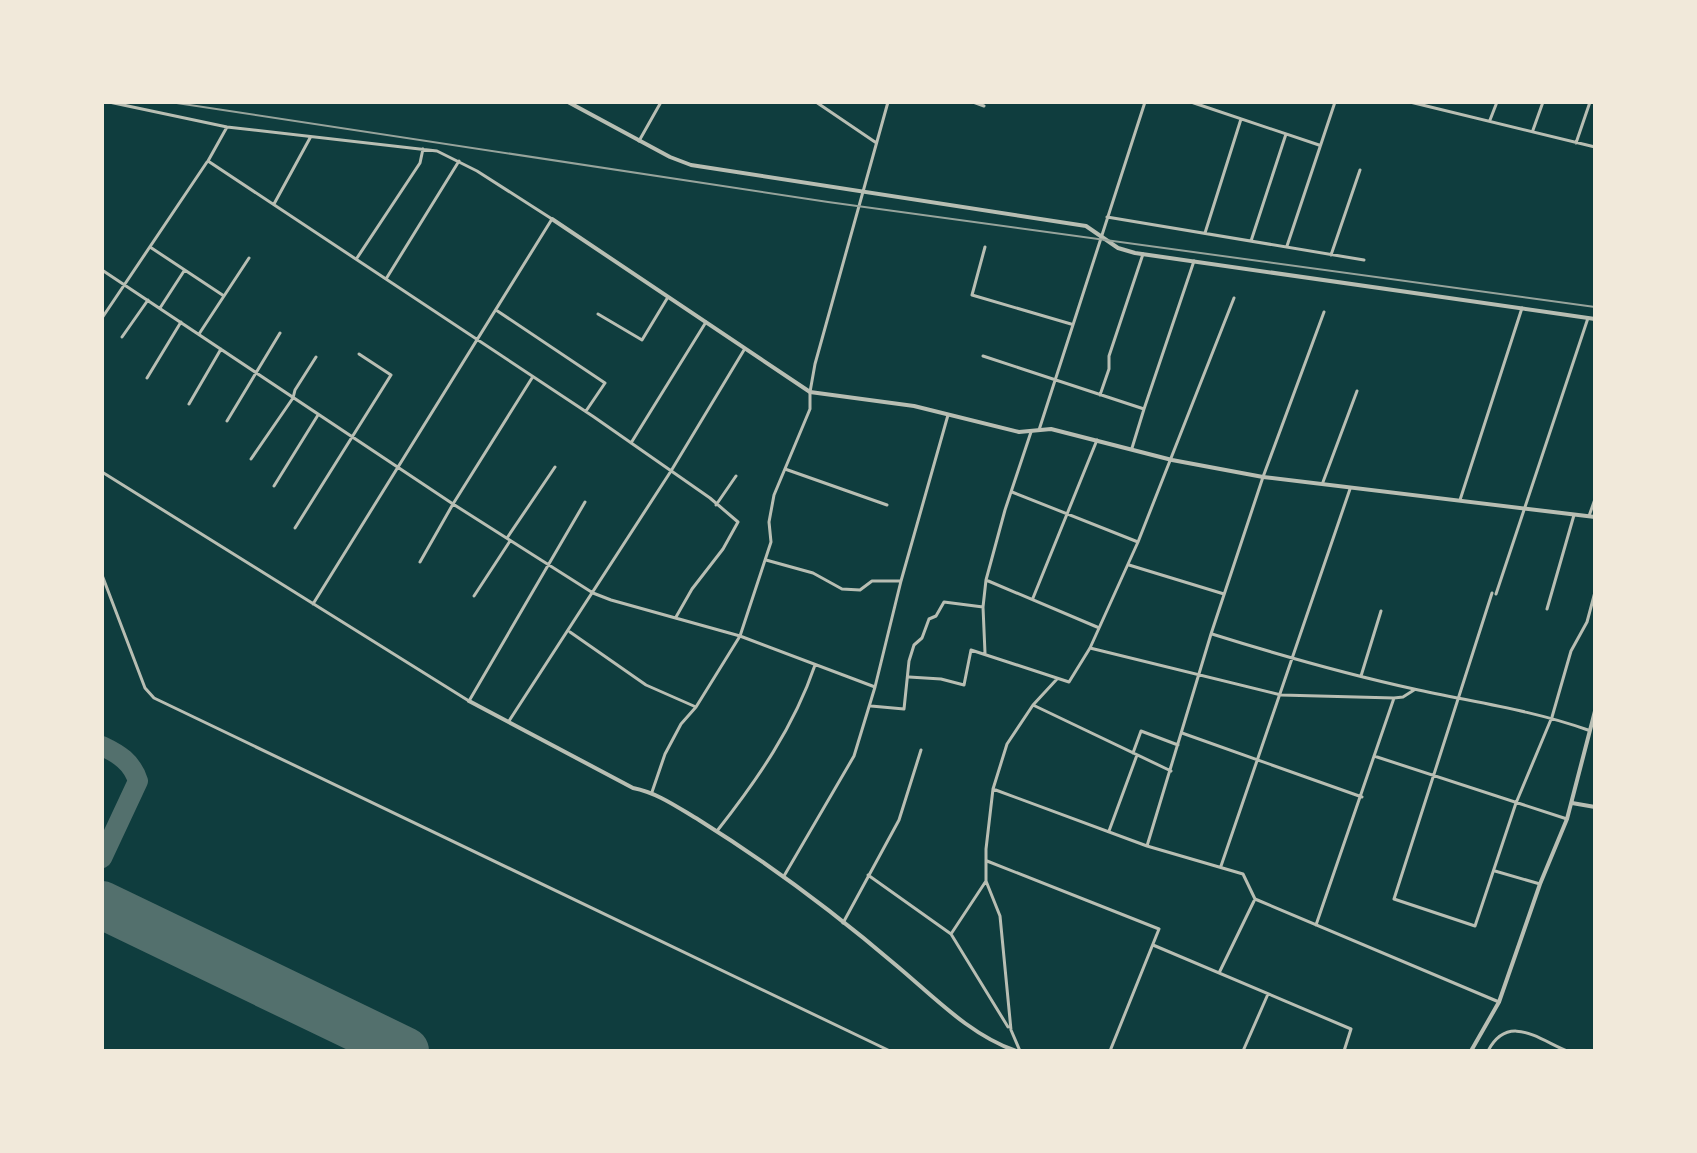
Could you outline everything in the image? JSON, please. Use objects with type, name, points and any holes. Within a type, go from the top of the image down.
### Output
[{"type":"street","points":[[109,102],[227,127],[437,151],[459,161],[552,219],[810,392],[885,401],[1019,432],[1051,429],[1172,460],[1263,477],[1592,517],[1595,499]]},
{"type":"street","points":[[568,102],[670,157],[691,165],[1086,226],[1118,248],[1143,254],[1595,319]]},
{"type":"street","points":[[639,141],[661,102]]},
{"type":"street","points":[[816,102],[875,142]]},
{"type":"street","points":[[652,792],[675,734],[696,707],[740,636],[766,560],[771,542],[771,511],[810,409],[815,364],[888,102]]},
{"type":"street","points":[[973,102],[984,106]]},
{"type":"street","points":[[1039,430],[1145,102]]},
{"type":"street","points":[[1191,102],[1319,145]]},
{"type":"street","points":[[1286,248],[1335,102]]},
{"type":"street","points":[[1410,102],[1595,147]]},
{"type":"street","points":[[1441,109],[1444,102]]},
{"type":"street","points":[[1490,120],[1497,102]]},
{"type":"street","points":[[1533,130],[1543,102]]},
{"type":"street","points":[[1576,143],[1590,102]]},
{"type":"street","points":[[1205,233],[1241,119]]},
{"type":"street","points":[[102,318],[208,161],[227,127]]},
{"type":"street","points":[[1251,242],[1286,134]]},
{"type":"street","points":[[274,204],[310,138]]},
{"type":"street","points":[[357,259],[420,163],[423,149]]},
{"type":"street","points":[[208,161],[586,412],[738,522],[676,617]]},
{"type":"street","points":[[386,279],[459,161]]},
{"type":"street","points":[[1331,255],[1360,170]]},
{"type":"street","points":[[1107,217],[1364,260]]},
{"type":"street","points":[[313,604],[552,219]]},
{"type":"street","points":[[150,247],[225,297]]},
{"type":"street","points":[[985,247],[972,295],[1072,325]]},
{"type":"street","points":[[1100,395],[1109,369],[1109,356],[1143,254]]},
{"type":"street","points":[[199,334],[249,258]]},
{"type":"street","points":[[1132,448],[1194,261]]},
{"type":"street","points":[[102,270],[453,504],[593,593],[740,636],[875,687]]},
{"type":"street","points":[[160,308],[185,270]]},
{"type":"street","points":[[598,314],[642,340],[668,297]]},
{"type":"street","points":[[909,677],[941,679],[964,685],[971,650],[1069,682],[1090,648],[1138,542],[1234,298]]},
{"type":"street","points":[[122,337],[148,300]]},
{"type":"street","points":[[1460,500],[1522,308]]},
{"type":"street","points":[[496,310],[605,383],[586,412]]},
{"type":"street","points":[[1147,846],[1224,594],[1324,312]]},
{"type":"street","points":[[1588,318],[1458,698],[1394,899],[1475,926],[1516,803],[1552,717],[1571,651],[1587,622],[1595,592]]},
{"type":"street","points":[[147,378],[181,322]]},
{"type":"street","points":[[631,443],[706,322]]},
{"type":"street","points":[[227,421],[280,333]]},
{"type":"street","points":[[509,721],[671,471],[745,348]]},
{"type":"street","points":[[189,404],[221,349]]},
{"type":"street","points":[[295,528],[391,375],[359,354]]},
{"type":"street","points":[[983,356],[1144,409]]},
{"type":"street","points":[[251,459],[293,398],[316,357]]},
{"type":"street","points":[[420,562],[532,378]]},
{"type":"street","points":[[1323,482],[1357,391]]},
{"type":"street","points":[[274,486],[318,415]]},
{"type":"street","points":[[783,877],[854,756],[948,415]]},
{"type":"street","points":[[985,653],[983,607],[986,580],[1010,492],[1031,432]]},
{"type":"street","points":[[1033,598],[1097,440]]},
{"type":"street","points":[[474,596],[555,467]]},
{"type":"street","points":[[785,469],[887,505]]},
{"type":"street","points":[[102,472],[469,701],[633,788],[652,792],[717,831],[843,923],[951,1012],[987,1038],[1018,1051]]},
{"type":"street","points":[[716,505],[736,476]]},
{"type":"street","points":[[1221,866],[1351,486]]},
{"type":"street","points":[[1010,492],[1138,542]]},
{"type":"street","points":[[469,701],[585,502]]},
{"type":"street","points":[[1547,609],[1574,515]]},
{"type":"street","points":[[766,560],[813,573],[842,589],[860,590],[872,581],[901,581]]},
{"type":"street","points":[[1128,564],[1224,594]]},
{"type":"street","points":[[102,575],[145,688],[154,698],[890,1051]]},
{"type":"street","points":[[986,580],[1098,627]]},
{"type":"street","points":[[869,706],[904,709],[908,666],[914,645],[922,638],[929,619],[936,616],[944,602],[983,607]]},
{"type":"street","points":[[1361,676],[1381,611]]},
{"type":"street","points":[[568,631],[646,685],[696,707]]},
{"type":"street","points":[[1211,634],[1293,659],[1415,689],[1552,717],[1588,730]]},
{"type":"street","points":[[1090,648],[1281,695],[1394,698],[1403,697],[1415,689]]},
{"type":"street","points":[[717,831],[756,782],[803,701],[815,665]]},
{"type":"street","points":[[1018,1051],[1011,1030],[1000,916],[986,881],[993,789],[1007,744],[1033,705],[1057,679]]},
{"type":"street","points":[[1316,925],[1394,698]]},
{"type":"street","points":[[1033,705],[1171,771]]},
{"type":"street","points":[[1471,1051],[1499,1002],[1540,884],[1567,819],[1595,711]]},
{"type":"street","points":[[1109,831],[1141,731],[1178,745]]},
{"type":"street","points":[[1182,733],[1362,797]]},
{"type":"street","points":[[843,923],[899,820],[921,750]]},
{"type":"street","points":[[1374,756],[1567,819]]},
{"type":"street","points":[[993,789],[1147,846],[1243,874],[1255,899],[1499,1002]]},
{"type":"street","points":[[1572,803],[1595,807]]},
{"type":"street","points":[[986,861],[1159,929],[1110,1051]]},
{"type":"street","points":[[1495,871],[1540,884]]},
{"type":"street","points":[[868,875],[951,934],[1011,1030]]},
{"type":"street","points":[[951,934],[986,881]]},
{"type":"street","points":[[1219,973],[1255,899]]},
{"type":"street","points":[[1153,945],[1351,1029],[1344,1051]]},
{"type":"street","points":[[1243,1051],[1268,994]]},
{"type":"street","points":[[1488,1051],[1501,1034],[1514,1030],[1567,1051]]},
{"type":"taxiway","points":[[102,746],[124,759],[138,781],[102,858]]},
{"type":"runway","points":[[102,905],[405,1051]]},
{"type":"railway","points":[[170,102],[828,202],[1595,307]]}]
